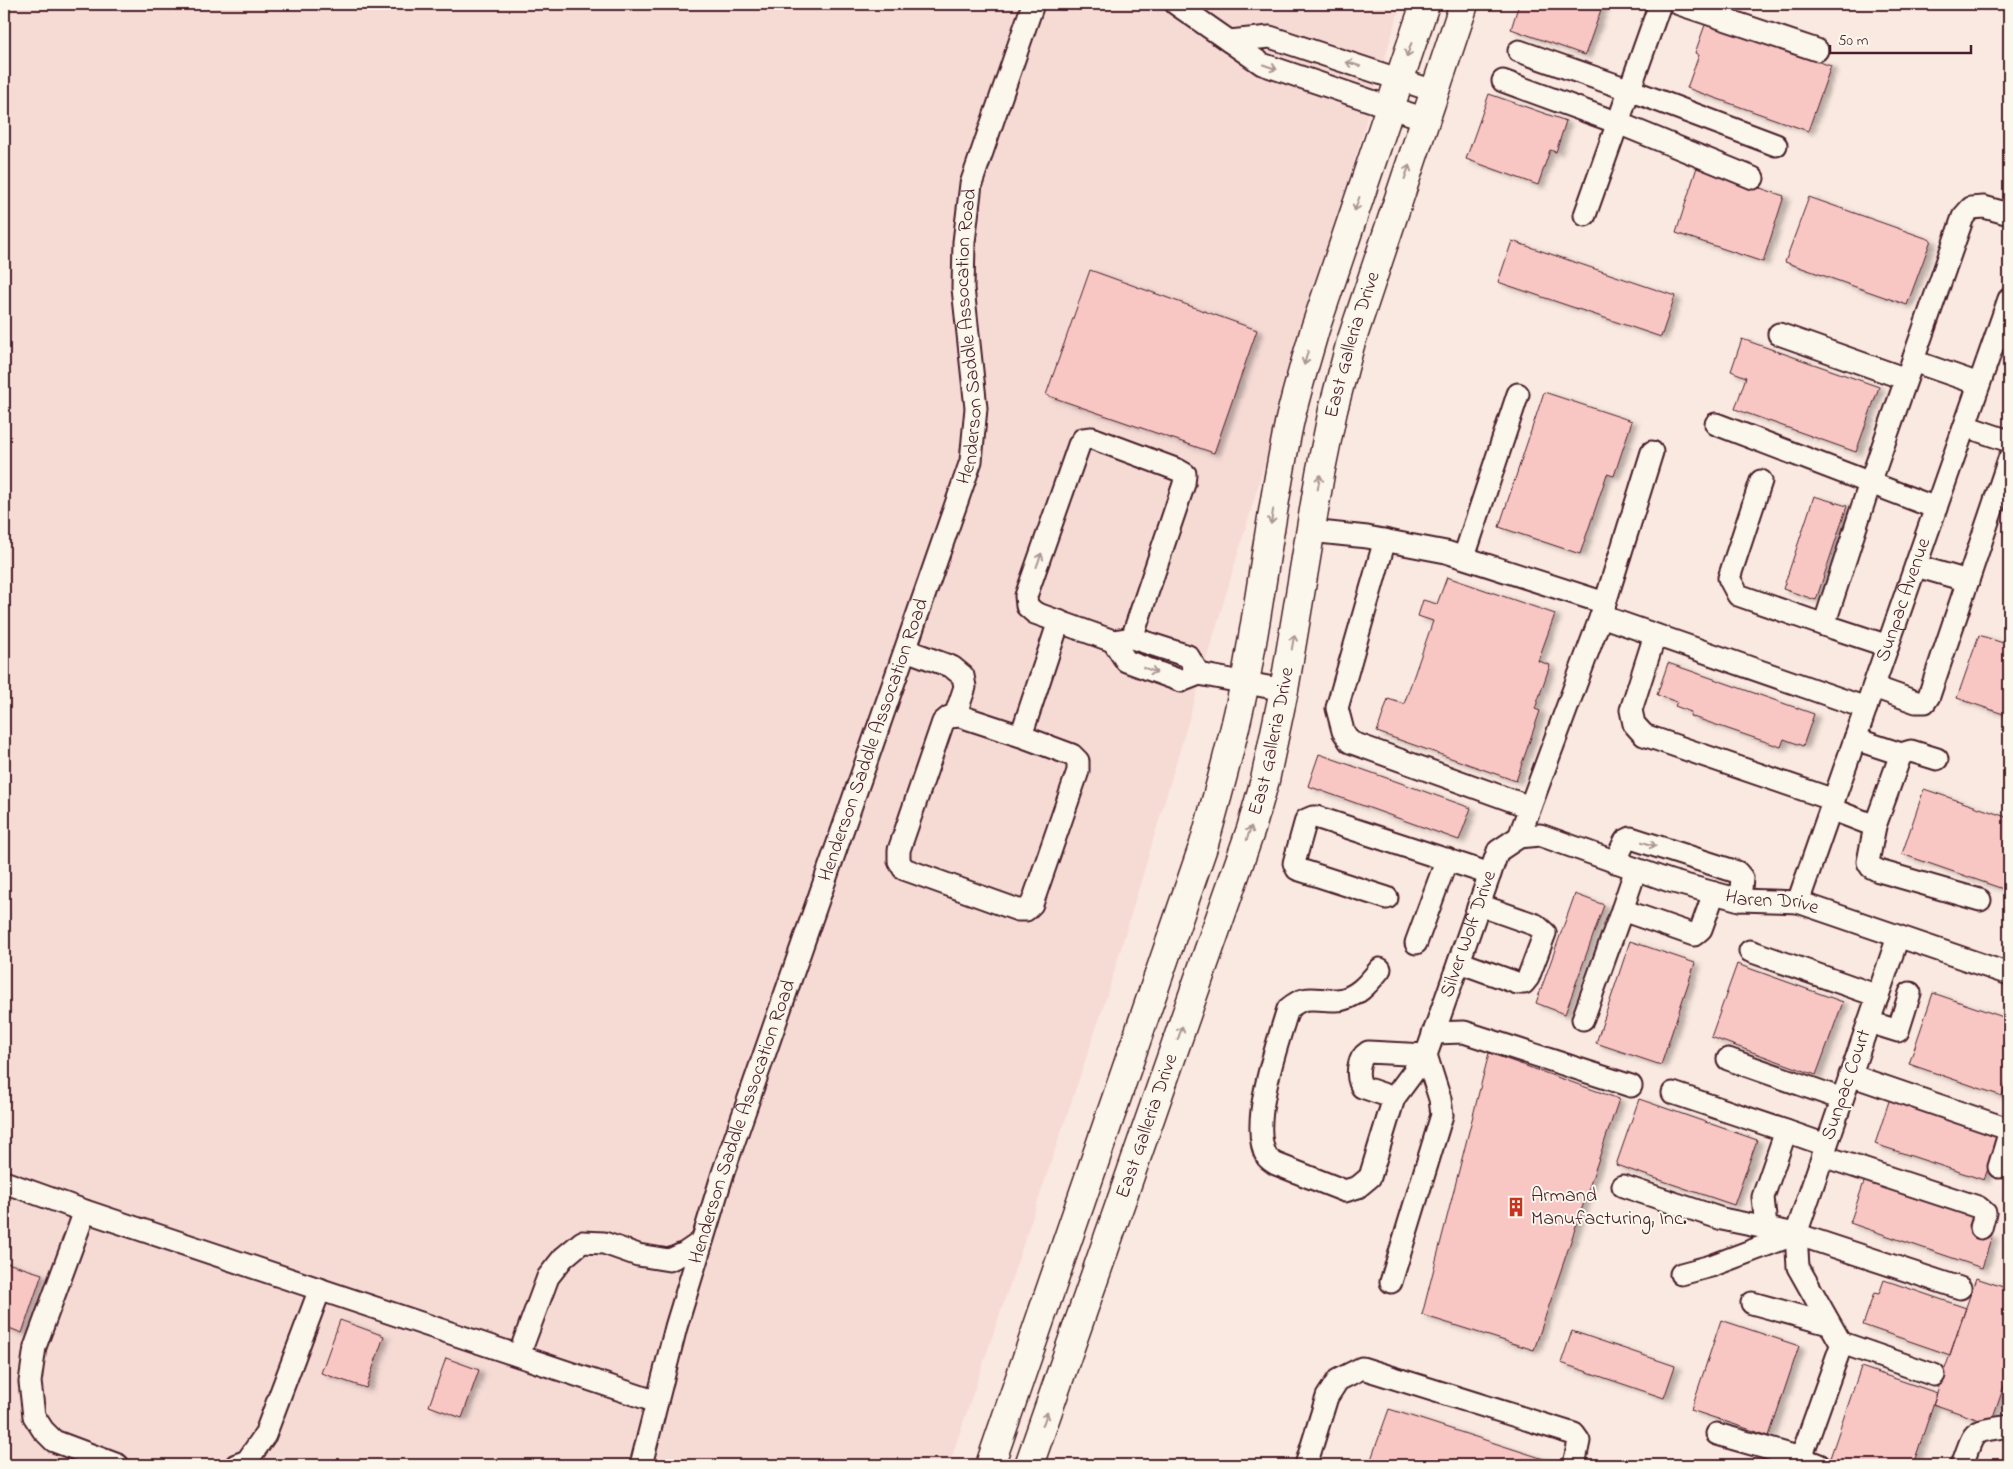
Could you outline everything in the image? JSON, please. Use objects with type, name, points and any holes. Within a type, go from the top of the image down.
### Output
[{"type":"main road","name":"East Galleria Drive","points":[[990,1465],[1204,844],[1226,768],[1244,683],[1278,480],[1314,329],[1425,4]]},
{"type":"main road","name":"East Galleria Drive","points":[[1029,1465],[1248,837],[1265,780],[1284,690],[1310,531],[1333,410],[1350,346],[1464,4]]},
{"type":"street","name":"Henderson Saddle Assocation Road","points":[[640,1465],[701,1242],[787,988],[971,461],[976,408],[963,288],[964,242],[971,184],[1033,4]]},
{"type":"street","points":[[1176,4],[1262,64],[1425,119]]},
{"type":"street","points":[[1585,215],[1660,4]]},
{"type":"street","points":[[1679,4],[1817,50]]},
{"type":"street","points":[[1229,41],[1270,38],[1434,91]]},
{"type":"street","points":[[1519,51],[1630,90],[1776,145]]},
{"type":"street","points":[[1503,81],[1618,123],[1753,178]]},
{"type":"street","points":[[1824,625],[1870,483],[1964,217],[1972,208],[1984,207],[2009,214]]},
{"type":"street","name":"Sunpac Avenue","points":[[1798,902],[2009,299]]},
{"type":"street","points":[[1779,334],[1910,370],[1979,384]]},
{"type":"street","points":[[1464,557],[1518,394]]},
{"type":"street","points":[[1716,424],[1936,508]]},
{"type":"street","points":[[1965,426],[2009,441]]},
{"type":"street","points":[[1123,639],[1184,484],[1185,474],[1092,438],[1083,439],[1026,596],[1027,606],[1035,613],[1059,621],[1123,639],[1188,656],[1199,674],[1284,690]]},
{"type":"street","points":[[1526,836],[1530,807],[1603,609],[1652,452]]},
{"type":"street","points":[[1874,687],[1916,702],[1925,702],[1929,696],[2009,460]]},
{"type":"street","points":[[1761,481],[1729,578],[1732,587],[1738,595],[1888,646]]},
{"type":"street","points":[[1310,531],[1384,540],[1464,557],[1603,609],[1655,635],[1866,708]]},
{"type":"street","points":[[1384,540],[1337,708],[1343,731],[1350,742],[1530,807]]},
{"type":"street","points":[[1916,566],[1968,581]]},
{"type":"street","points":[[1020,736],[1059,621]]},
{"type":"street","points":[[1655,635],[1631,710],[1634,724],[1644,735],[1833,804],[1875,826]]},
{"type":"street","points":[[906,650],[952,667],[963,676],[965,687],[955,716]]},
{"type":"street","points":[[960,716],[1020,736],[1072,755],[1078,761],[1078,771],[1032,904],[1026,910],[1018,910],[904,869],[899,861],[899,850],[943,722],[949,717],[960,716]]},
{"type":"street","points":[[1856,739],[1901,754],[1911,751],[1937,759]]},
{"type":"street","points":[[1901,754],[1875,826],[1868,862],[1871,867],[1922,885],[1948,890],[1980,900]]},
{"type":"street","points":[[1388,898],[1297,869],[1294,863],[1306,820],[1316,817],[1490,874]]},
{"type":"street","name":"Haren Drive","points":[[1526,836],[1540,835],[1670,881],[1740,900],[1798,902],[2009,974]]},
{"type":"street","name":"Silver Wolf Drive","points":[[1380,969],[1368,984],[1352,996],[1337,1000],[1312,998],[1298,1001],[1288,1009],[1265,1087],[1260,1132],[1267,1157],[1276,1164],[1346,1191],[1358,1187],[1370,1176],[1394,1098],[1426,1055],[1498,851],[1526,836]]},
{"type":"street","points":[[1616,862],[1625,841],[1631,838],[1737,872],[1742,878],[1740,900]]},
{"type":"street","points":[[1416,943],[1447,859]]},
{"type":"street","points":[[1583,1019],[1636,869]]},
{"type":"street","points":[[1622,910],[1694,935],[1701,929],[1714,893]]},
{"type":"street","points":[[1459,962],[1517,983],[1524,983],[1528,978],[1545,933],[1536,925],[1479,905]]},
{"type":"street","name":"Sunpac Court","points":[[1796,1234],[1898,937]]},
{"type":"street","points":[[1750,951],[1878,996]]},
{"type":"street","points":[[1869,1022],[1898,1031],[1910,993]]},
{"type":"street","points":[[1433,1033],[1464,1032],[1631,1086]]},
{"type":"street","points":[[1390,1282],[1442,1115],[1440,1099],[1426,1055],[1368,1052],[1363,1055],[1358,1069],[1358,1080],[1362,1086],[1394,1098]]},
{"type":"street","points":[[1728,1059],[1842,1099]]},
{"type":"street","points":[[1850,1075],[2008,1129],[2009,1133],[1999,1167]]},
{"type":"street","points":[[1673,1093],[1786,1131],[1825,1150],[1978,1207],[1985,1213],[1981,1228]]},
{"type":"street","points":[[1766,1228],[1763,1197],[1786,1131]]},
{"type":"street","points":[[4,1182],[85,1211],[657,1402]]},
{"type":"street","points":[[1623,1186],[1722,1219],[1796,1234],[1960,1288]]},
{"type":"street","points":[[85,1211],[35,1347],[30,1382],[34,1416],[43,1430],[54,1441],[118,1465]]},
{"type":"street","points":[[1680,1274],[1711,1266],[1796,1234]]},
{"type":"street","points":[[1796,1234],[1798,1268],[1842,1342],[1934,1374]]},
{"type":"street","points":[[519,1355],[548,1277],[563,1258],[582,1242],[604,1244],[638,1255],[669,1260],[686,1253],[701,1242]]},
{"type":"street","points":[[236,1465],[247,1461],[265,1436],[320,1290]]},
{"type":"street","points":[[1752,1303],[1830,1324]]},
{"type":"street","points":[[1717,1434],[1810,1462],[1842,1342]]},
{"type":"street","points":[[1306,1465],[1327,1397],[1338,1380],[1362,1368],[1574,1434],[1579,1441],[1574,1465]]},
{"type":"street","points":[[1962,1465],[1973,1435],[1978,1431],[2009,1426]]},
{"type":"shaded area","points":[[4,4],[1401,4],[1106,999],[949,1465],[4,1465]]},
{"type":"building","points":[[1519,4],[1603,4],[1585,55],[1511,29]]},
{"type":"building","points":[[1706,22],[1831,66],[1808,131],[1687,88],[1699,55],[1695,53]]},
{"type":"building","points":[[1489,94],[1566,121],[1556,152],[1550,150],[1538,185],[1466,159]]},
{"type":"building","points":[[1697,167],[1784,196],[1763,262],[1676,233]]},
{"type":"building","points":[[1809,197],[1931,240],[1907,305],[1785,262]]},
{"type":"building","points":[[1512,241],[1675,296],[1661,337],[1498,282]]},
{"type":"building","points":[[1090,270],[1257,330],[1214,453],[1046,395]]},
{"type":"building","points":[[1742,339],[1879,387],[1856,452],[1735,409],[1746,377],[1731,371]]},
{"type":"building","points":[[1544,392],[1632,421],[1614,476],[1607,474],[1580,554],[1499,527]]},
{"type":"building","points":[[1814,496],[1847,506],[1816,600],[1783,589]]},
{"type":"building","points":[[1447,577],[1555,614],[1538,661],[1550,665],[1535,709],[1540,711],[1516,781],[1377,732],[1388,699],[1404,704],[1433,621],[1418,616],[1423,600],[1437,604]]},
{"type":"building","points":[[1979,635],[2009,645],[2009,716],[1957,698]]},
{"type":"building","points":[[1668,663],[1814,714],[1803,746],[1784,739],[1781,747],[1690,716],[1691,712],[1675,706],[1677,702],[1657,695]]},
{"type":"building","points":[[1319,754],[1471,808],[1459,840],[1308,786]]},
{"type":"building","points":[[1924,789],[2009,818],[2009,891],[1902,854]]},
{"type":"building","points":[[1575,894],[1604,905],[1565,1014],[1536,1003]]},
{"type":"building","points":[[1630,941],[1695,963],[1661,1065],[1596,1043]]},
{"type":"building","points":[[1737,964],[1843,1002],[1816,1075],[1711,1037]]},
{"type":"building","points":[[1933,993],[2009,1019],[2009,1076],[2002,1096],[1909,1064]]},
{"type":"building","name":"Armand Manufacturing, Inc.","points":[[1489,1053],[1619,1099],[1534,1350],[1422,1315]]},
{"type":"building","points":[[1890,1098],[2000,1134],[1984,1180],[1875,1144]]},
{"type":"building","points":[[1639,1099],[1757,1140],[1734,1205],[1616,1165]]},
{"type":"building","points":[[1865,1179],[1973,1215],[1968,1228],[1992,1236],[1982,1268],[1850,1223]]},
{"type":"building","points":[[4,1262],[42,1274],[22,1333],[4,1326]]},
{"type":"building","points":[[1976,1278],[2009,1289],[2009,1371],[1991,1424],[1933,1404]]},
{"type":"building","points":[[1884,1280],[1966,1308],[1950,1355],[1863,1325],[1874,1293],[1879,1294]]},
{"type":"building","points":[[340,1320],[384,1336],[366,1388],[321,1373]]},
{"type":"building","points":[[1721,1320],[1799,1346],[1769,1436],[1691,1410]]},
{"type":"building","points":[[1572,1331],[1675,1366],[1664,1398],[1561,1363]]},
{"type":"building","points":[[446,1358],[479,1370],[462,1418],[429,1406]]},
{"type":"building","points":[[1861,1367],[1937,1393],[1913,1465],[1853,1465],[1830,1458]]},
{"type":"building","points":[[1389,1409],[1553,1462],[1552,1465],[1369,1465]]},
{"type":"place","name":"Armand Manufacturing, Inc.","points":[[1516,1207]]}]
